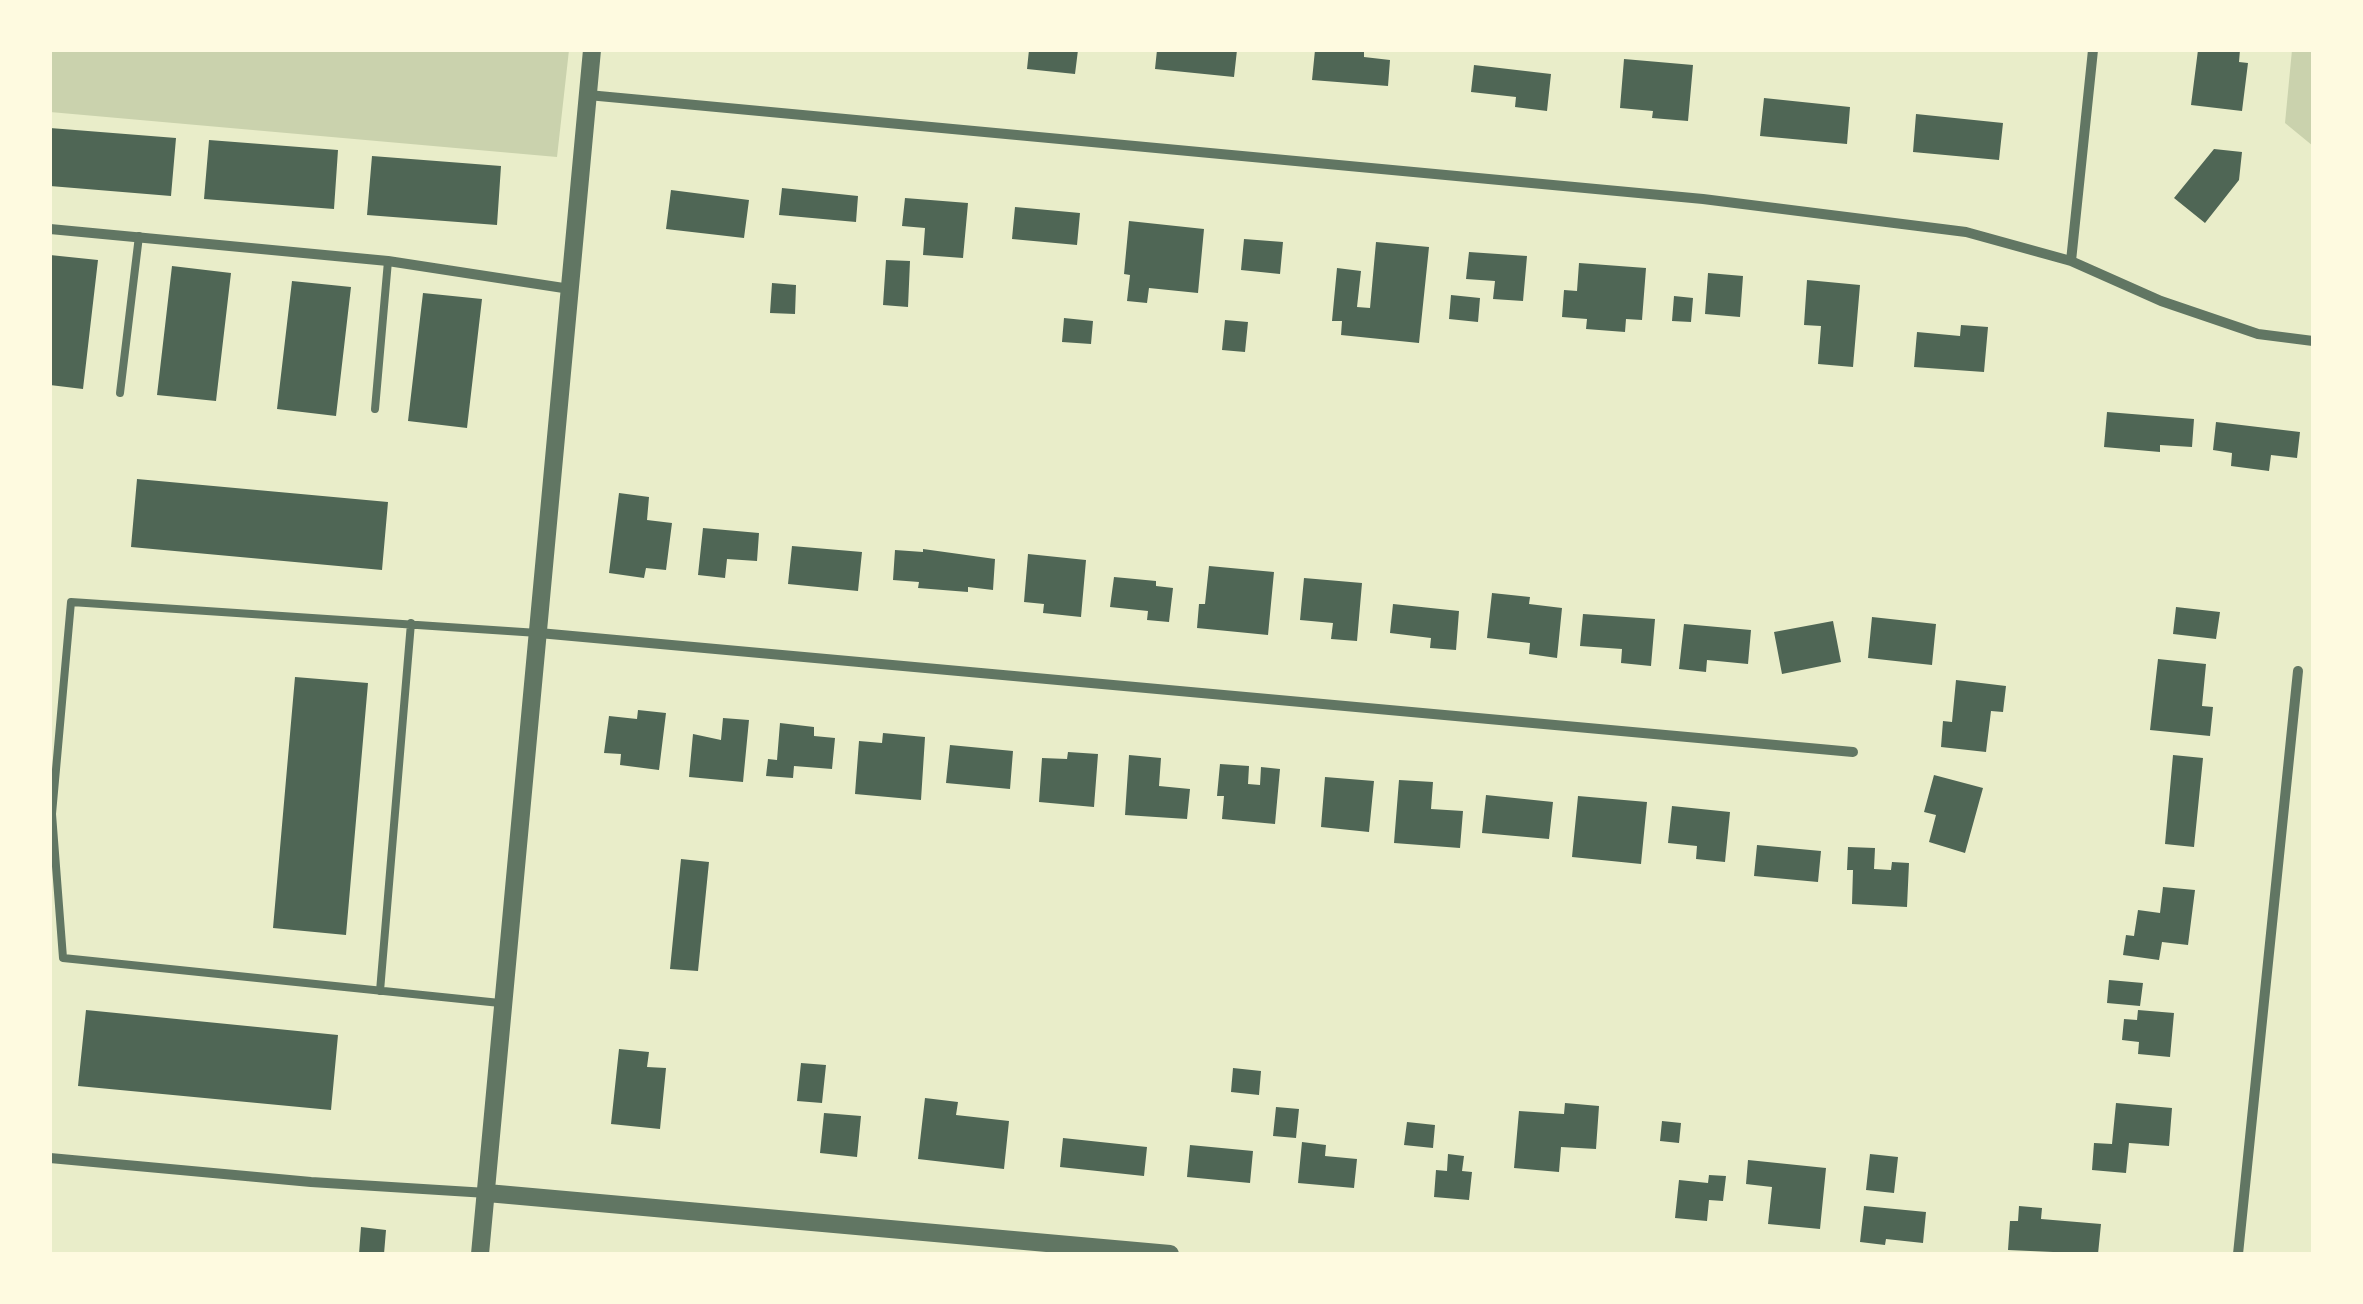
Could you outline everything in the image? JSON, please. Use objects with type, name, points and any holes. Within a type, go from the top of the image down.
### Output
[{"type":"street","points":[[480,1254],[592,50]]},
{"type":"street","points":[[2070,261],[2093,50]]},
{"type":"street","points":[[588,96],[1703,199],[1966,232],[2070,261],[2160,301],[2258,334],[2313,341]]},
{"type":"street","points":[[50,229],[388,260],[570,289]]},
{"type":"street","points":[[539,633],[1854,752]]},
{"type":"street","points":[[2238,1254],[2298,671]]},
{"type":"street","points":[[50,1158],[1170,1254]]},
{"type":"lane","points":[[120,393],[139,236]]},
{"type":"lane","points":[[374,409],[388,260]]},
{"type":"lane","points":[[505,1004],[63,958],[52,814],[70,602],[539,633]]},
{"type":"lane","points":[[380,991],[411,623]]},
{"type":"green space","points":[[50,50],[569,50],[557,157],[50,112]]},
{"type":"green space","points":[[2292,50],[2313,50],[2313,146],[2285,123]]},
{"type":"building","points":[[1029,50],[1078,50],[1075,74],[1027,69]]},
{"type":"building","points":[[1157,50],[1237,50],[1234,77],[1155,69]]},
{"type":"building","points":[[1315,50],[1364,50],[1364,57],[1390,60],[1388,86],[1312,80]]},
{"type":"building","points":[[2198,50],[2240,50],[2239,62],[2248,63],[2242,111],[2191,105]]},
{"type":"building","points":[[1624,59],[1693,65],[1688,121],[1652,118],[1653,111],[1620,108]]},
{"type":"building","points":[[1474,65],[1551,74],[1547,111],[1515,107],[1516,97],[1471,92]]},
{"type":"building","points":[[1764,98],[1850,107],[1847,144],[1760,136]]},
{"type":"building","points":[[1916,114],[2003,123],[1999,160],[1913,152]]},
{"type":"building","points":[[50,128],[176,138],[171,196],[50,186]]},
{"type":"building","points":[[209,140],[338,150],[334,209],[204,199]]},
{"type":"building","points":[[2214,149],[2242,152],[2239,180],[2205,223],[2174,198]]},
{"type":"building","points":[[372,156],[501,166],[497,225],[367,215]]},
{"type":"building","points":[[782,188],[858,196],[856,222],[779,215]]},
{"type":"building","points":[[671,190],[749,200],[744,238],[666,229]]},
{"type":"building","points":[[905,198],[968,203],[963,258],[923,255],[925,228],[902,226]]},
{"type":"building","points":[[1015,207],[1080,213],[1077,245],[1012,239]]},
{"type":"building","points":[[1129,221],[1204,229],[1198,293],[1149,288],[1147,303],[1127,301],[1130,275],[1124,274]]},
{"type":"building","points":[[1244,239],[1283,242],[1280,274],[1241,270]]},
{"type":"building","points":[[1376,242],[1429,247],[1419,343],[1341,335],[1342,321],[1332,321],[1337,268],[1361,271],[1357,307],[1370,308]]},
{"type":"building","points":[[1469,252],[1527,256],[1523,301],[1493,299],[1495,281],[1466,279]]},
{"type":"building","points":[[50,255],[98,260],[83,389],[50,385]]},
{"type":"building","points":[[886,260],[910,261],[908,307],[883,305]]},
{"type":"building","points":[[1579,263],[1646,268],[1642,320],[1626,319],[1625,332],[1586,329],[1587,319],[1562,317],[1564,290],[1577,291]]},
{"type":"building","points":[[172,266],[231,273],[216,401],[157,395]]},
{"type":"building","points":[[1708,273],[1743,276],[1740,317],[1705,314]]},
{"type":"building","points":[[1807,280],[1860,285],[1853,367],[1818,364],[1821,326],[1804,325]]},
{"type":"building","points":[[292,281],[351,287],[336,416],[277,409]]},
{"type":"building","points":[[772,283],[796,285],[795,314],[770,313]]},
{"type":"building","points":[[423,293],[482,299],[467,428],[408,421]]},
{"type":"building","points":[[1451,295],[1480,298],[1478,322],[1449,319]]},
{"type":"building","points":[[1674,296],[1693,298],[1691,322],[1672,321]]},
{"type":"building","points":[[1064,318],[1093,321],[1091,344],[1062,342]]},
{"type":"building","points":[[1225,320],[1248,322],[1245,352],[1222,350]]},
{"type":"building","points":[[1961,325],[1988,327],[1984,372],[1914,367],[1917,332],[1960,336]]},
{"type":"building","points":[[2107,412],[2194,419],[2192,447],[2160,445],[2160,452],[2104,447]]},
{"type":"building","points":[[2216,422],[2300,432],[2297,458],[2271,455],[2269,471],[2231,466],[2232,453],[2213,450]]},
{"type":"building","points":[[137,479],[388,502],[382,570],[131,547]]},
{"type":"building","points":[[619,493],[649,497],[647,520],[672,523],[666,570],[646,568],[644,578],[609,573]]},
{"type":"building","points":[[703,528],[759,533],[757,561],[727,559],[725,578],[698,575]]},
{"type":"building","points":[[792,546],[862,552],[858,591],[788,584]]},
{"type":"building","points":[[923,549],[995,559],[993,590],[918,588],[919,582],[893,580],[895,550]]},
{"type":"building","points":[[1028,554],[1086,560],[1081,617],[1043,613],[1044,604],[1024,602]]},
{"type":"building","points":[[1209,566],[1274,572],[1268,635],[1197,628],[1199,604],[1205,604]]},
{"type":"building","points":[[1114,577],[1156,581],[1156,586],[1173,588],[1169,622],[1147,620],[1148,611],[1110,607]]},
{"type":"building","points":[[1304,578],[1362,583],[1357,641],[1331,639],[1333,623],[1300,620]]},
{"type":"building","points":[[1492,593],[1530,597],[1529,604],[1562,608],[1557,658],[1529,654],[1530,643],[1487,638]]},
{"type":"building","points":[[1393,604],[1459,611],[1456,650],[1430,648],[1431,638],[1390,633]]},
{"type":"building","points":[[2176,607],[2220,612],[2216,639],[2173,634]]},
{"type":"building","points":[[1583,614],[1655,619],[1651,666],[1621,663],[1622,649],[1580,646]]},
{"type":"building","points":[[1872,617],[1936,624],[1932,665],[1868,658]]},
{"type":"building","points":[[1833,621],[1841,662],[1782,674],[1774,632]]},
{"type":"building","points":[[1684,624],[1751,630],[1748,664],[1707,660],[1706,672],[1679,669]]},
{"type":"building","points":[[2158,659],[2206,664],[2202,706],[2213,707],[2210,736],[2150,730]]},
{"type":"building","points":[[295,677],[368,683],[346,935],[273,928]]},
{"type":"building","points":[[1956,680],[2006,686],[2003,712],[1991,711],[1986,752],[1941,747],[1943,721],[1952,722]]},
{"type":"building","points":[[638,710],[666,713],[659,770],[620,765],[621,754],[604,753],[609,716],[637,719]]},
{"type":"building","points":[[723,718],[749,720],[743,782],[689,777],[693,734],[721,740]]},
{"type":"building","points":[[780,723],[814,727],[814,736],[835,738],[832,769],[794,766],[793,778],[766,776],[768,759],[777,760]]},
{"type":"building","points":[[883,733],[925,737],[921,800],[855,794],[859,741],[882,743]]},
{"type":"building","points":[[950,745],[1013,751],[1010,789],[946,783]]},
{"type":"building","points":[[1068,752],[1098,754],[1094,807],[1039,802],[1042,758],[1067,759]]},
{"type":"building","points":[[1129,755],[1161,758],[1159,786],[1190,789],[1187,819],[1125,815]]},
{"type":"building","points":[[2173,755],[2203,758],[2194,847],[2165,844]]},
{"type":"building","points":[[1220,764],[1249,766],[1248,784],[1260,785],[1261,767],[1280,769],[1275,824],[1222,819],[1224,796],[1217,796]]},
{"type":"building","points":[[1934,775],[1983,788],[1965,853],[1929,842],[1936,815],[1924,812]]},
{"type":"building","points":[[1325,777],[1374,781],[1369,832],[1321,827]]},
{"type":"building","points":[[1399,780],[1433,782],[1431,809],[1463,811],[1460,848],[1394,843]]},
{"type":"building","points":[[1486,795],[1553,802],[1549,839],[1482,833]]},
{"type":"building","points":[[1578,796],[1647,802],[1641,864],[1572,857]]},
{"type":"building","points":[[1672,806],[1730,812],[1725,862],[1696,859],[1697,846],[1668,843]]},
{"type":"building","points":[[1757,845],[1821,851],[1818,882],[1754,876]]},
{"type":"building","points":[[1848,847],[1875,848],[1874,869],[1891,870],[1892,862],[1909,863],[1907,907],[1852,904],[1853,870],[1847,870]]},
{"type":"building","points":[[681,859],[709,862],[698,971],[670,969]]},
{"type":"building","points":[[2163,887],[2195,890],[2188,945],[2162,942],[2159,960],[2123,955],[2126,935],[2134,936],[2138,910],[2160,913]]},
{"type":"building","points":[[2109,980],[2143,983],[2140,1006],[2107,1003]]},
{"type":"building","points":[[86,1010],[338,1035],[331,1110],[78,1086]]},
{"type":"building","points":[[2138,1010],[2174,1013],[2170,1057],[2138,1054],[2139,1042],[2122,1040],[2124,1019],[2137,1020]]},
{"type":"building","points":[[619,1049],[649,1052],[647,1067],[666,1068],[660,1129],[611,1124]]},
{"type":"building","points":[[801,1063],[826,1065],[822,1103],[797,1101]]},
{"type":"building","points":[[1233,1068],[1261,1071],[1259,1095],[1231,1092]]},
{"type":"building","points":[[925,1098],[958,1102],[956,1115],[1009,1121],[1004,1169],[918,1159]]},
{"type":"building","points":[[1565,1103],[1599,1106],[1596,1149],[1561,1147],[1559,1172],[1514,1168],[1519,1111],[1564,1114]]},
{"type":"building","points":[[2116,1103],[2172,1108],[2169,1146],[2129,1143],[2126,1173],[2092,1170],[2094,1143],[2112,1144]]},
{"type":"building","points":[[1276,1107],[1299,1109],[1296,1138],[1273,1136]]},
{"type":"building","points":[[824,1113],[861,1116],[857,1157],[820,1153]]},
{"type":"building","points":[[1662,1121],[1681,1123],[1679,1143],[1660,1141]]},
{"type":"building","points":[[1407,1122],[1435,1125],[1433,1148],[1404,1145]]},
{"type":"building","points":[[1063,1138],[1147,1147],[1144,1176],[1060,1167]]},
{"type":"building","points":[[1302,1142],[1326,1145],[1325,1156],[1357,1159],[1354,1188],[1298,1183]]},
{"type":"building","points":[[1190,1145],[1253,1151],[1250,1183],[1187,1177]]},
{"type":"building","points":[[1448,1154],[1464,1156],[1462,1171],[1472,1172],[1469,1200],[1434,1197],[1436,1170],[1447,1171]]},
{"type":"building","points":[[1870,1154],[1898,1157],[1894,1193],[1866,1190]]},
{"type":"building","points":[[1748,1160],[1826,1168],[1820,1229],[1768,1224],[1772,1187],[1746,1184]]},
{"type":"building","points":[[1709,1175],[1726,1176],[1723,1201],[1709,1200],[1707,1221],[1675,1218],[1679,1180],[1708,1183]]},
{"type":"building","points":[[1864,1206],[1926,1212],[1923,1243],[1886,1239],[1885,1245],[1860,1242]]},
{"type":"building","points":[[2019,1206],[2042,1208],[2041,1219],[2101,1224],[2098,1254],[2008,1250],[2010,1221],[2018,1221]]},
{"type":"building","points":[[361,1227],[386,1230],[384,1254],[359,1254]]}]
